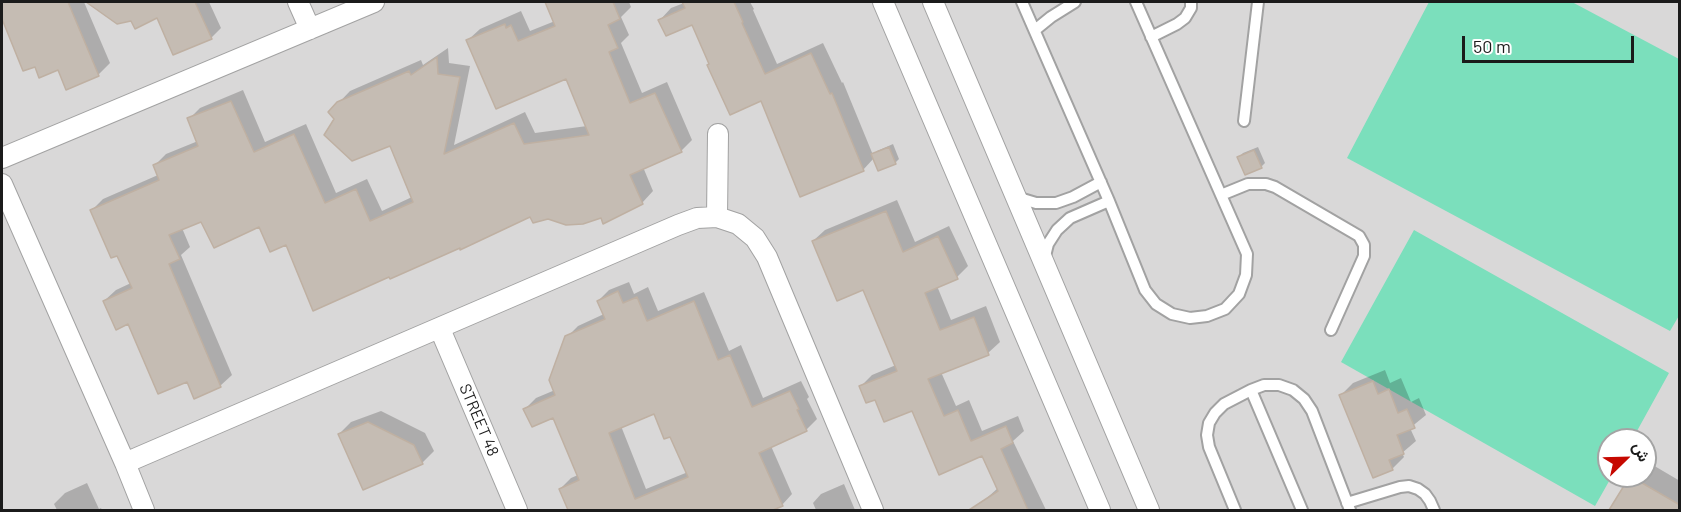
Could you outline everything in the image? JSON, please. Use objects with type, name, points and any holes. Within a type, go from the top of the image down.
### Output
[{"type":"street","points":[[298,2],[310,29]]},
{"type":"street","points":[[2,158],[374,2]]},
{"type":"street","points":[[883,2],[1100,510]]},
{"type":"street","points":[[933,2],[1149,510]]},
{"type":"street","points":[[717,218],[718,134]]},
{"type":"street","points":[[2,184],[144,510]]},
{"type":"street","points":[[125,463],[678,225],[697,218],[717,218],[738,224],[755,238],[767,257],[873,510]]},
{"type":"street","name":"STREET 48","points":[[440,329],[517,510]]},
{"type":"lane","points":[[1022,2],[1101,182],[1144,290],[1156,304],[1172,314],[1190,318],[1208,316],[1225,309],[1239,294],[1246,275],[1246,254],[1136,2]]},
{"type":"lane","points":[[1035,30],[1075,2]]},
{"type":"lane","points":[[1151,37],[1185,18],[1191,8],[1191,2]]},
{"type":"lane","points":[[1244,121],[1258,2]]},
{"type":"lane","points":[[1016,197],[1036,203],[1056,203],[1101,182]]},
{"type":"lane","points":[[1221,195],[1248,184],[1266,184],[1359,236],[1364,246],[1364,256],[1331,330]]},
{"type":"lane","points":[[1044,261],[1048,244],[1057,230],[1070,218],[1109,201]]},
{"type":"lane","points":[[1235,510],[1209,447],[1207,435],[1209,423],[1224,404],[1264,385],[1279,385],[1293,390],[1304,399],[1312,411],[1348,507],[1400,487],[1409,486],[1425,494],[1434,510]]},
{"type":"lane","points":[[1251,390],[1302,510]]},
{"type":"shaded area","points":[[2,2],[1679,2],[1679,510],[2,510]]},
{"type":"green space","points":[[1429,2],[1572,2],[1679,59],[1680,314],[1670,331],[1347,158]]},
{"type":"green space","points":[[1414,230],[1669,373],[1639,428],[1597,428],[1597,488],[1605,488],[1595,506],[1341,362]]},
{"type":"building","points":[[2,2],[68,2],[99,76],[66,90],[58,70],[39,78],[35,67],[23,71],[2,19]]},
{"type":"building","points":[[86,2],[195,2],[212,39],[173,55],[157,18],[135,29],[131,21],[117,24]]},
{"type":"building","points":[[545,2],[613,2],[620,19],[608,25],[618,48],[609,52],[630,103],[655,93],[682,152],[630,175],[643,204],[603,224],[601,218],[583,224],[566,225],[548,219],[533,223],[530,217],[460,250],[460,248],[390,279],[389,277],[313,311],[286,245],[270,252],[259,227],[214,248],[201,222],[169,235],[180,259],[169,264],[221,387],[194,399],[187,382],[158,394],[128,324],[116,330],[103,301],[132,288],[117,256],[111,258],[90,210],[159,180],[153,165],[198,146],[187,118],[231,101],[254,152],[294,134],[325,203],[356,189],[370,221],[413,202],[390,146],[352,161],[324,135],[334,119],[328,112],[337,102],[409,71],[411,75],[437,57],[438,74],[460,77],[444,154],[514,123],[524,144],[589,135],[566,79],[496,109],[466,40],[505,24],[506,28],[511,25],[518,41],[555,26]]},
{"type":"building","points":[[682,2],[734,2],[765,74],[811,53],[830,94],[832,93],[864,171],[800,197],[761,101],[730,115],[692,25],[666,36],[658,20],[685,8]]},
{"type":"building","points":[[889,147],[896,164],[878,171],[871,154]]},
{"type":"building","points":[[1254,150],[1262,168],[1245,175],[1237,157]]},
{"type":"building","points":[[886,211],[903,252],[938,236],[958,279],[925,293],[940,330],[974,317],[989,355],[928,379],[944,416],[958,410],[971,441],[1006,426],[1013,443],[1001,449],[1028,510],[969,510],[998,491],[982,456],[939,475],[912,411],[884,422],[875,400],[866,403],[859,386],[897,371],[863,290],[837,301],[812,241]]},
{"type":"building","points":[[618,291],[623,303],[637,297],[647,321],[694,301],[718,360],[730,355],[752,407],[790,391],[807,431],[759,453],[783,506],[773,510],[568,510],[559,489],[579,480],[553,418],[532,427],[523,409],[555,395],[549,380],[565,336],[605,319],[597,301]],"holes":[[[654,414],[664,439],[670,437],[688,477],[635,499],[609,433]]]},
{"type":"building","points":[[1373,381],[1378,394],[1389,389],[1398,413],[1407,409],[1415,428],[1397,435],[1404,454],[1389,460],[1393,470],[1373,478],[1339,395]]},
{"type":"building","points":[[368,422],[414,445],[423,464],[363,490],[338,434]]},
{"type":"building","points":[[1623,488],[1651,488],[1680,505],[1680,510],[1609,510]]}]
